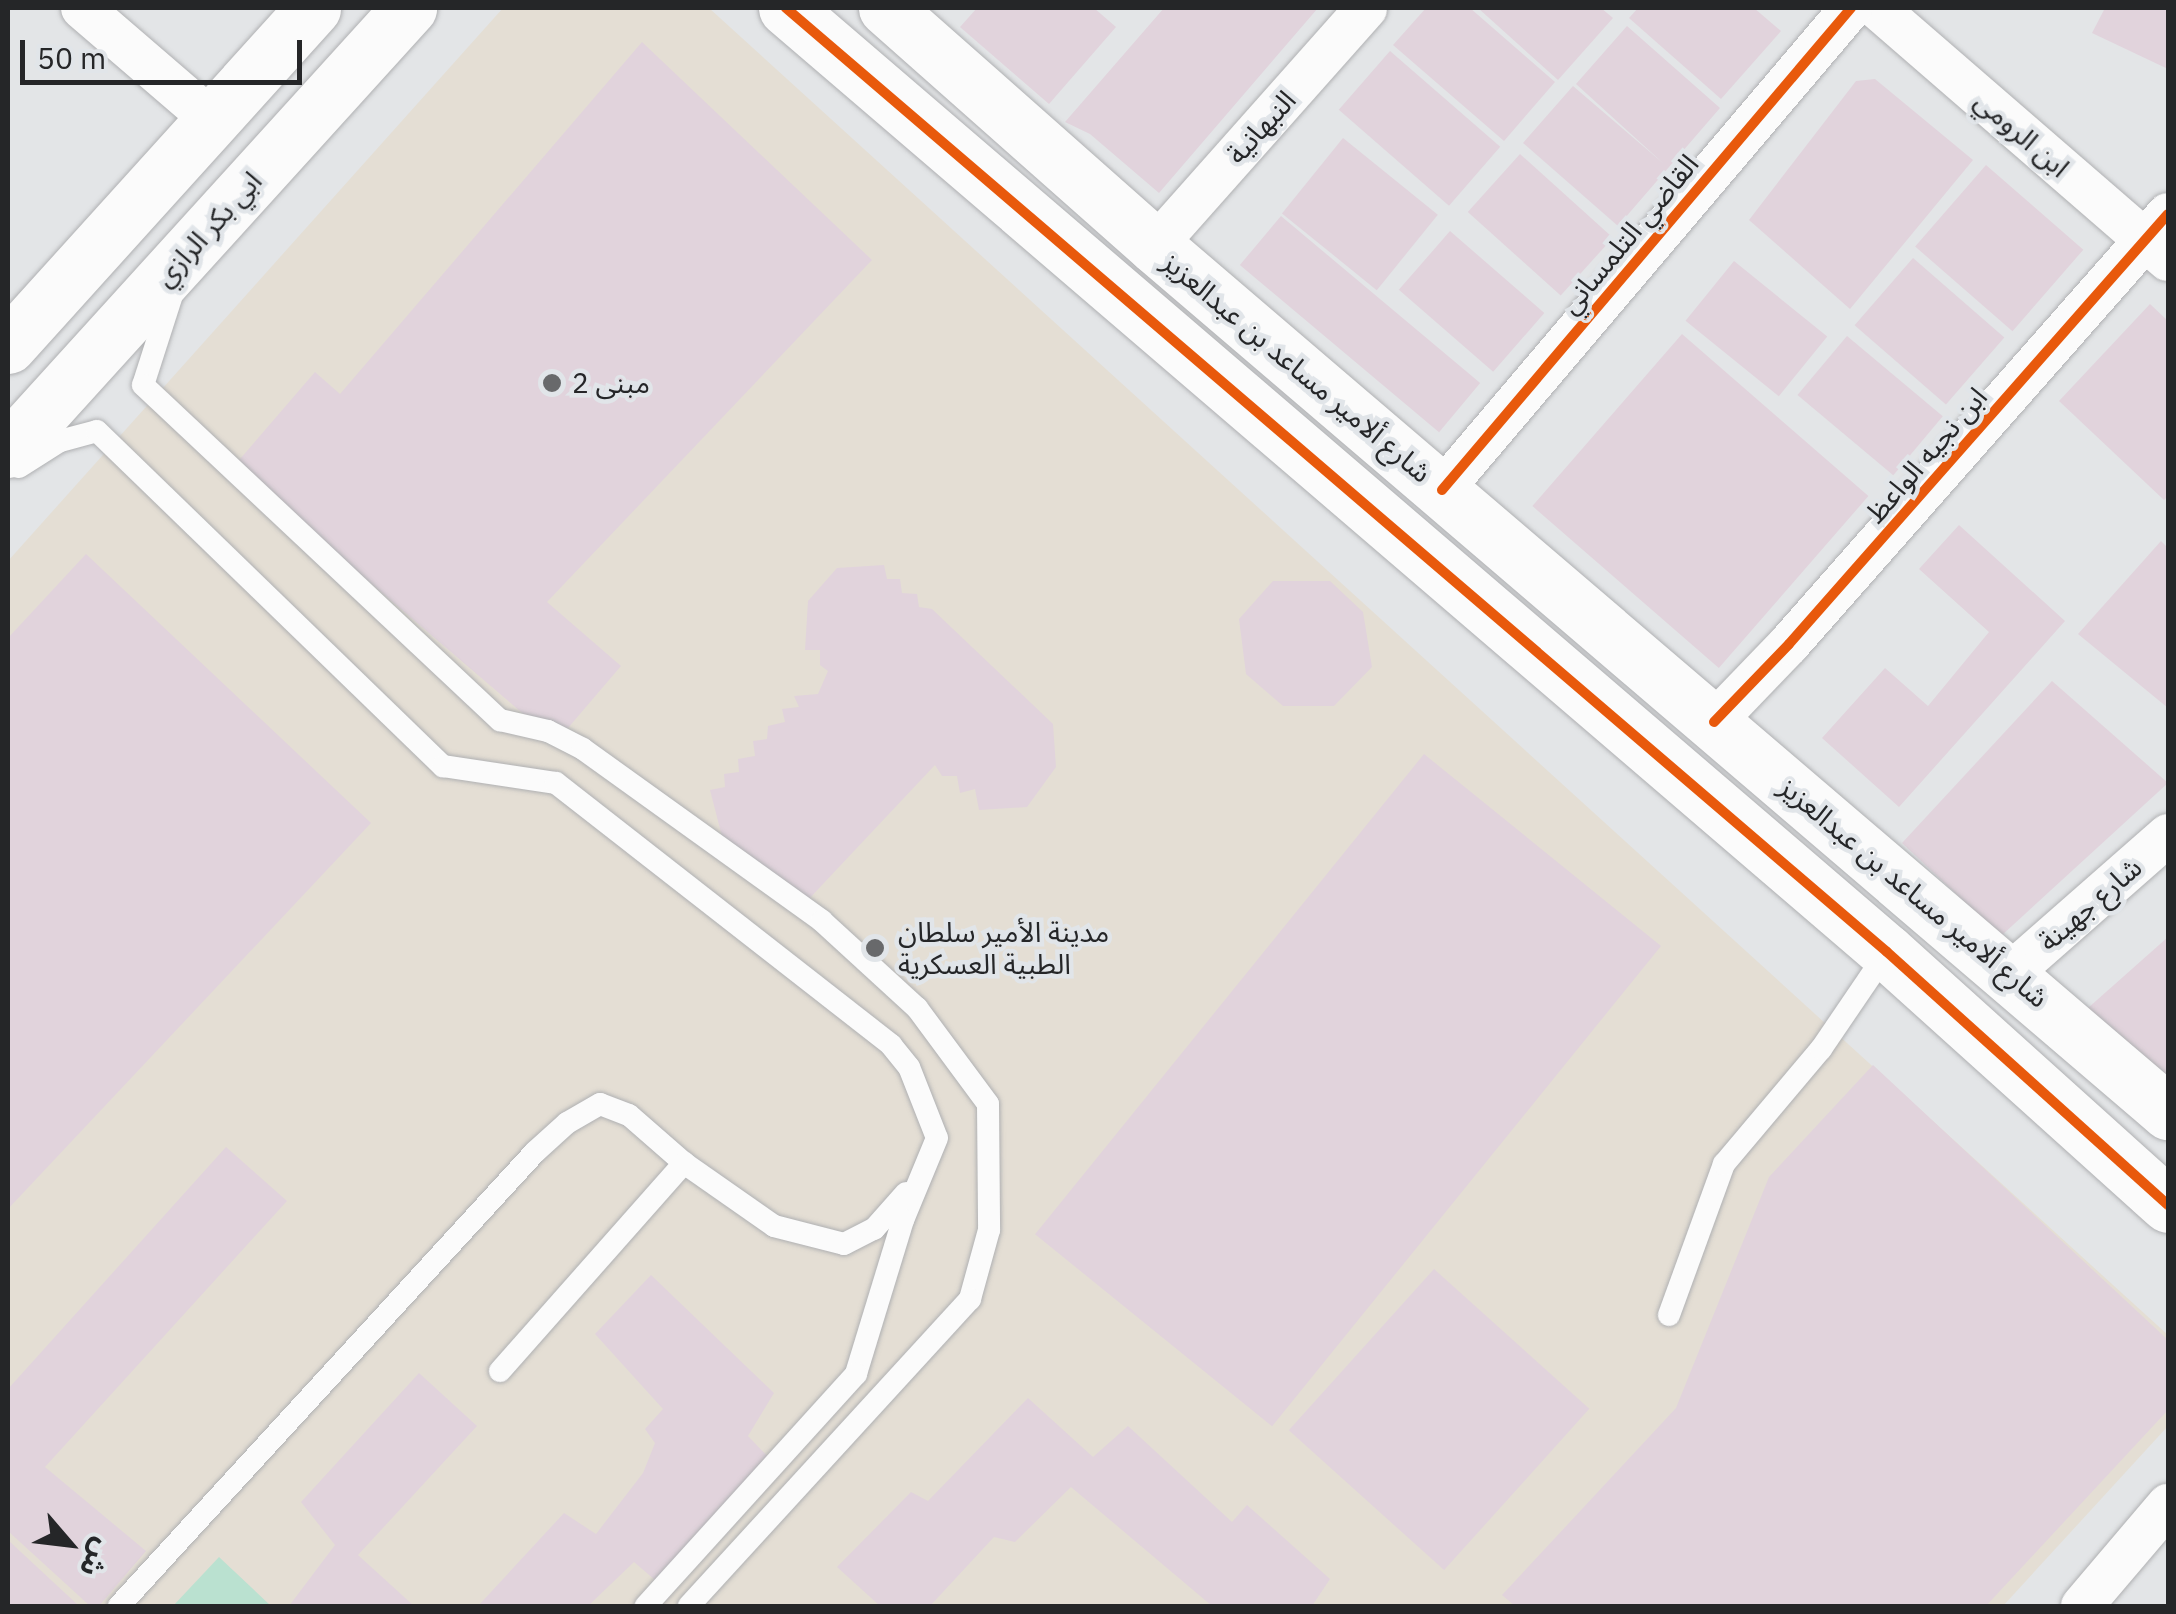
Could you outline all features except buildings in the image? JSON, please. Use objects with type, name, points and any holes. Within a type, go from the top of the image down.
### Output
[{"type":"street","points":[[82,8],[212,120]]},
{"type":"street","points":[[8,346],[313,8]]},
{"type":"street","name":"ابي بكر الرازي","points":[[8,450],[409,8]]},
{"type":"street","points":[[786,8],[1887,952],[2168,1205]]},
{"type":"street","name":"شارع ألامير مساعد بن عبدالعزيز","points":[[886,8],[1155,246],[2168,1112]]},
{"type":"street","name":"النبهانية","points":[[1155,246],[1366,8]]},
{"type":"street","name":"القاضي التلمساني","points":[[1442,490],[1851,8]]},
{"type":"street","name":"ابن الرومي","points":[[1877,8],[2161,238]]},
{"type":"street","name":"ابن نجيه الواعظ","points":[[1714,722],[2161,238]]},
{"type":"street","points":[[1774,856],[1792,852],[1803,840],[1812,824],[1811,806]]},
{"type":"street","name":"شارع جهينة","points":[[2011,974],[2168,836]]},
{"type":"street","points":[[2082,1606],[2168,1504]]},
{"type":"lane","points":[[198,241],[162,317],[143,384],[500,720],[548,731],[583,749],[822,921],[917,1008],[988,1104],[989,1230],[970,1298],[688,1606]]},
{"type":"lane","points":[[8,474],[60,441],[96,430],[444,766],[556,784],[891,1045],[908,1067],[937,1138],[903,1220],[856,1374],[646,1606]]},
{"type":"lane","points":[[1669,1315],[1724,1164],[1821,1049],[1887,952]]},
{"type":"lane","points":[[119,1606],[567,1123],[600,1104],[641,1124],[684,1163],[774,1226],[844,1244],[874,1229],[900,1203],[937,1138]]},
{"type":"lane","points":[[500,1372],[684,1163]]},
{"type":"shaded area","name":"مدينة الأمير سلطان الطبية العسكرية","points":[[503,8],[709,8],[2168,1335],[2168,1426],[2003,1606],[8,1606],[8,561]]},
{"type":"green space","points":[[219,1557],[271,1606],[173,1606]]},
{"type":"cycle path","points":[[786,8],[1887,952],[2168,1205]]},
{"type":"cycle path","points":[[1442,490],[1851,8]]},
{"type":"cycle path","points":[[1714,722],[1789,644],[2168,214]]},
{"type":"place","name":"مبنى 2","points":[[552,383]]},
{"type":"place","name":"مدينة الأمير سلطان الطبية العسكرية","points":[[875,948]]}]
